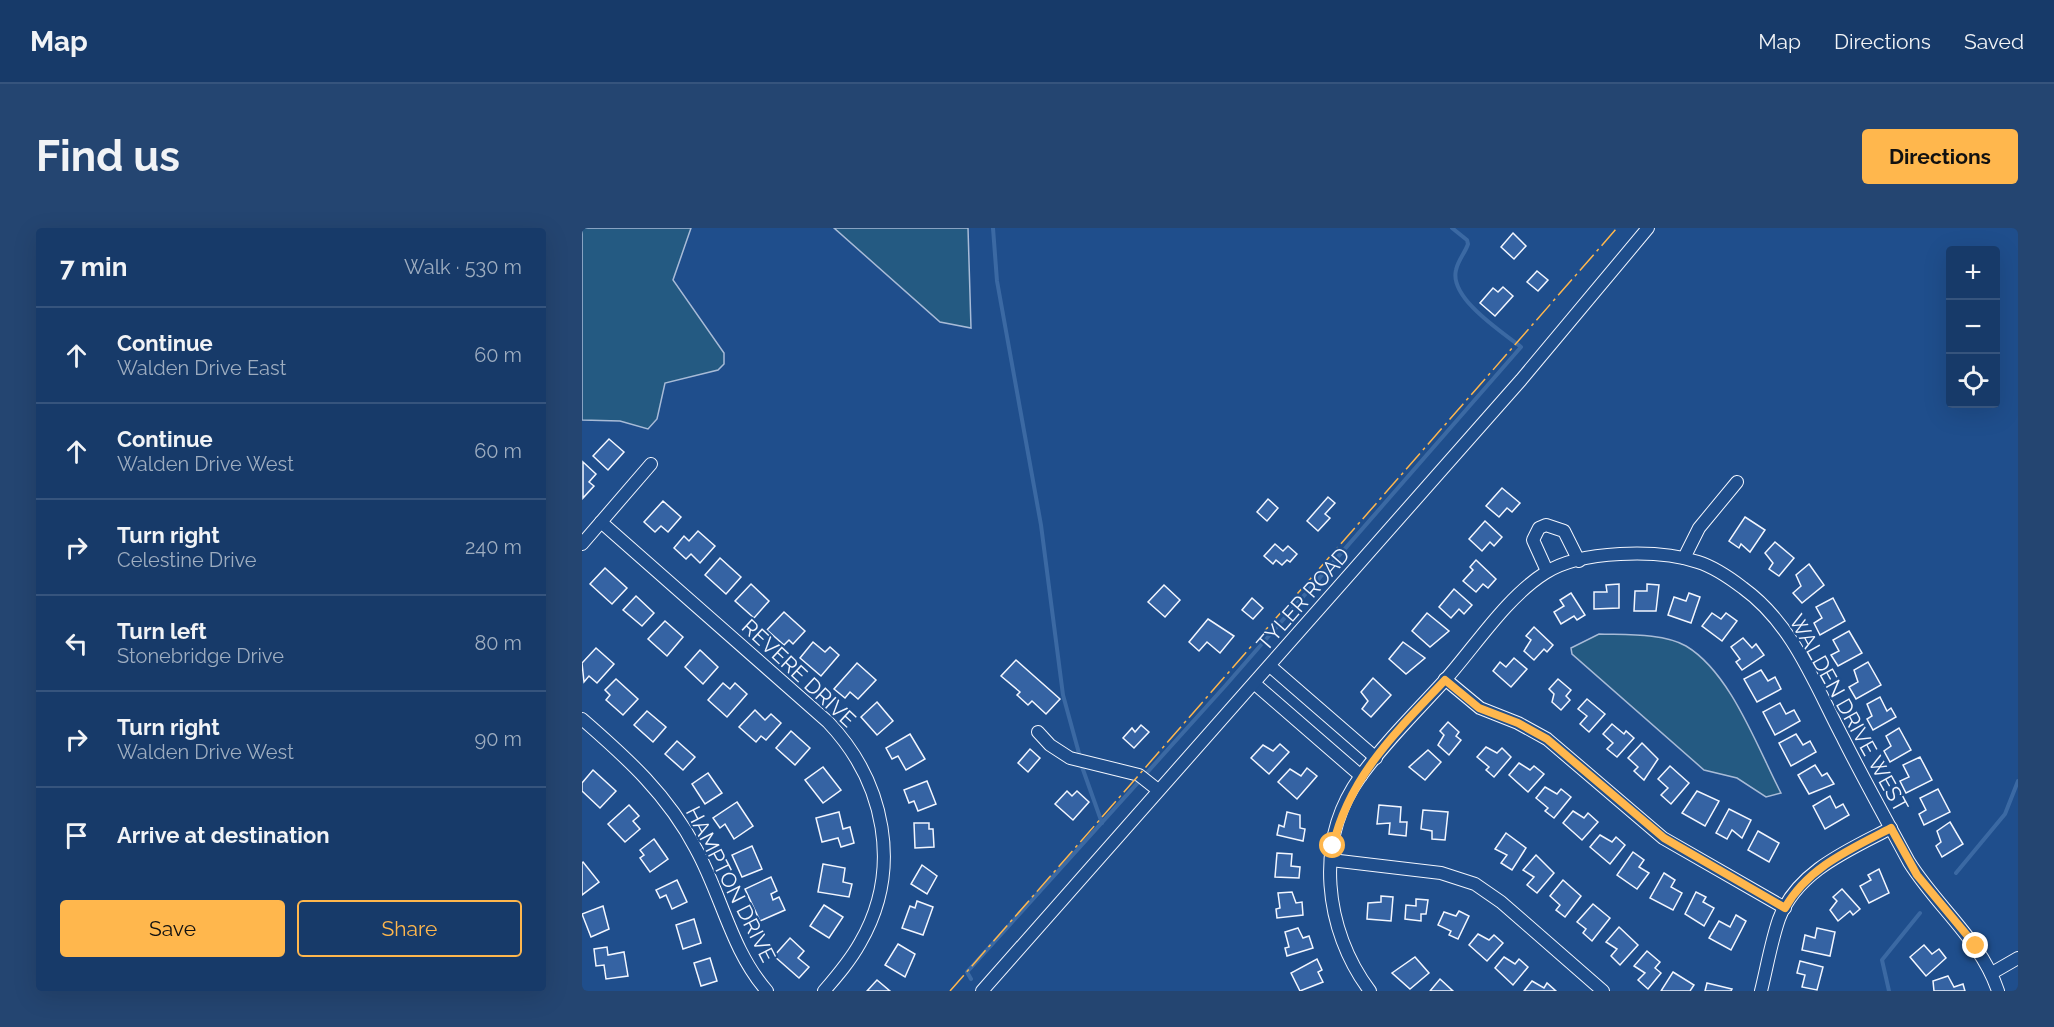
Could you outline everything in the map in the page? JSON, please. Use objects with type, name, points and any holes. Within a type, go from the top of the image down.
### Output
[{"type":"street","name":"TYLER ROAD","points":[[982,991],[1521,380],[1648,228]]},
{"type":"street","points":[[582,544],[651,464]]},
{"type":"street","points":[[1684,558],[1699,528],[1737,482]]},
{"type":"street","name":"REVERE DRIVE","points":[[601,522],[828,722],[851,749],[871,784],[883,827],[884,862],[881,891],[861,942],[824,991]]},
{"type":"street","points":[[1547,571],[1533,540],[1539,528],[1546,525],[1564,531],[1580,561]]},
{"type":"street","name":"WALDEN DRIVE WEST","points":[[1370,991],[1352,963],[1337,924],[1331,898],[1331,860],[1340,821],[1361,776],[1526,588],[1547,571],[1594,557],[1652,554],[1684,558],[1711,568],[1743,588],[1780,624],[1917,875],[1976,946],[1992,973],[1998,991]]},
{"type":"street","points":[[1270,666],[1376,758]]},
{"type":"street","points":[[1445,680],[1479,708],[1518,723],[1547,739],[1664,838],[1785,908]]},
{"type":"street","points":[[1255,684],[1361,776]]},
{"type":"street","name":"HAMPTON DRIVE","points":[[582,719],[644,775],[680,821],[702,861],[741,953],[768,991]]},
{"type":"street","points":[[1038,732],[1050,745],[1070,758],[1139,775],[1158,790]]},
{"type":"street","points":[[1761,991],[1773,938],[1785,908],[1804,882],[1819,869],[1891,828]]},
{"type":"street","points":[[1331,860],[1442,873],[1475,884],[1501,902],[1603,991]]},
{"type":"street","points":[[1992,973],[2018,958]]},
{"type":"shaded area","points":[[582,228],[691,228],[673,280],[724,353],[724,364],[718,370],[665,383],[657,419],[648,429],[620,421],[582,420]]},
{"type":"shaded area","points":[[834,228],[968,228],[971,328],[940,322]]},
{"type":"shaded area","points":[[1599,634],[1666,639],[1686,646],[1702,658],[1730,692],[1781,793],[1766,797],[1737,778],[1704,770],[1572,654],[1571,648]]},
{"type":"building","points":[[1513,233],[1526,246],[1514,259],[1501,247]]},
{"type":"building","points":[[1537,271],[1548,280],[1538,291],[1527,282]]},
{"type":"building","points":[[1503,287],[1513,296],[1495,316],[1480,303],[1493,288],[1498,292]]},
{"type":"building","points":[[609,439],[624,452],[608,470],[593,456]]},
{"type":"building","points":[[583,462],[596,474],[589,482],[594,486],[583,498]]},
{"type":"building","points":[[1502,488],[1520,503],[1512,512],[1507,508],[1499,517],[1486,506]]},
{"type":"building","points":[[1328,497],[1335,503],[1325,514],[1330,518],[1318,531],[1307,521]]},
{"type":"building","points":[[1268,499],[1278,508],[1267,521],[1257,512]]},
{"type":"building","points":[[663,501],[681,517],[668,532],[661,526],[655,532],[644,522]]},
{"type":"building","points":[[1745,517],[1765,530],[1750,552],[1741,544],[1739,548],[1729,541]]},
{"type":"building","points":[[1485,521],[1502,537],[1494,546],[1490,542],[1482,551],[1469,539]]},
{"type":"building","points":[[698,531],[715,546],[700,563],[691,554],[686,559],[674,548],[684,536],[689,541]]},
{"type":"building","points":[[1775,542],[1794,558],[1779,576],[1769,569],[1773,563],[1765,553]]},
{"type":"building","points":[[1275,544],[1283,551],[1288,546],[1297,554],[1290,562],[1287,560],[1282,565],[1276,560],[1273,564],[1264,556]]},
{"type":"building","points":[[720,558],[741,577],[726,594],[705,575]]},
{"type":"building","points":[[1476,560],[1496,579],[1488,588],[1483,584],[1476,592],[1463,581],[1473,570],[1470,567]]},
{"type":"building","points":[[1809,564],[1824,585],[1802,603],[1793,593],[1801,586],[1796,575]]},
{"type":"building","points":[[605,568],[627,588],[612,604],[590,584]]},
{"type":"building","points":[[751,584],[769,601],[754,618],[735,601]]},
{"type":"building","points":[[1619,584],[1619,608],[1594,609],[1594,592],[1607,592],[1606,585]]},
{"type":"building","points":[[1647,584],[1659,585],[1656,611],[1634,611],[1635,591],[1647,591]]},
{"type":"building","points":[[1164,585],[1180,600],[1165,617],[1148,602]]},
{"type":"building","points":[[1454,589],[1472,605],[1464,614],[1459,609],[1451,618],[1439,607]]},
{"type":"building","points":[[1571,593],[1585,615],[1577,620],[1574,616],[1561,624],[1554,612],[1564,606],[1560,600]]},
{"type":"building","points":[[1689,593],[1700,597],[1691,623],[1668,615],[1674,597],[1686,601]]},
{"type":"building","points":[[636,596],[654,613],[642,626],[623,610]]},
{"type":"building","points":[[1252,598],[1263,608],[1253,619],[1242,610]]},
{"type":"building","points":[[1833,598],[1845,621],[1820,635],[1814,623],[1822,618],[1816,607]]},
{"type":"building","points":[[784,612],[805,631],[793,644],[789,640],[784,645],[767,630]]},
{"type":"building","points":[[1427,613],[1449,631],[1430,647],[1412,631]]},
{"type":"building","points":[[1712,613],[1721,619],[1726,613],[1737,621],[1722,641],[1702,626]]},
{"type":"building","points":[[1208,619],[1234,636],[1220,653],[1207,642],[1199,651],[1189,642]]},
{"type":"building","points":[[665,621],[683,637],[667,656],[648,639]]},
{"type":"building","points":[[1534,627],[1553,645],[1547,652],[1544,649],[1534,660],[1524,651],[1531,640],[1526,636]]},
{"type":"building","points":[[1849,631],[1862,653],[1838,666],[1831,655],[1839,651],[1833,640]]},
{"type":"building","points":[[1743,638],[1752,648],[1756,644],[1764,655],[1742,670],[1736,662],[1740,659],[1731,647]]},
{"type":"building","points":[[813,642],[825,652],[830,647],[839,655],[821,676],[800,658]]},
{"type":"building","points":[[1403,642],[1425,658],[1406,674],[1389,659]]},
{"type":"building","points":[[596,648],[614,664],[597,683],[589,676],[584,682],[582,663]]},
{"type":"building","points":[[700,650],[718,667],[703,684],[685,667]]},
{"type":"building","points":[[1514,658],[1527,669],[1511,687],[1493,671],[1500,662],[1506,667]]},
{"type":"building","points":[[1016,660],[1060,699],[1046,714],[1032,701],[1028,705],[1017,695],[1020,692],[1001,676]]},
{"type":"building","points":[[1868,662],[1881,685],[1856,699],[1849,687],[1858,682],[1854,670]]},
{"type":"building","points":[[857,663],[876,680],[858,699],[850,692],[845,698],[834,689]]},
{"type":"building","points":[[1761,670],[1768,681],[1775,677],[1781,689],[1757,702],[1744,679]]},
{"type":"building","points":[[1373,678],[1391,695],[1371,717],[1362,709],[1368,701],[1361,692]]},
{"type":"building","points":[[616,679],[638,699],[623,715],[606,700],[610,695],[605,690]]},
{"type":"building","points":[[1558,679],[1571,690],[1566,696],[1570,700],[1561,710],[1552,702],[1554,694],[1549,689]]},
{"type":"building","points":[[723,683],[730,689],[735,683],[747,694],[727,717],[708,700]]},
{"type":"building","points":[[1880,697],[1887,711],[1891,708],[1896,717],[1873,730],[1867,719],[1872,716],[1867,704]]},
{"type":"building","points":[[1587,699],[1605,714],[1589,732],[1580,724],[1587,716],[1578,709]]},
{"type":"building","points":[[877,702],[893,721],[877,735],[861,717]]},
{"type":"building","points":[[1780,703],[1786,714],[1794,710],[1800,721],[1775,735],[1763,712]]},
{"type":"building","points":[[755,710],[765,720],[771,714],[781,723],[766,740],[761,736],[756,742],[739,727]]},
{"type":"building","points":[[647,711],[666,727],[653,742],[634,725]]},
{"type":"building","points":[[1448,722],[1459,732],[1456,736],[1461,740],[1449,755],[1438,745],[1444,735],[1440,731]]},
{"type":"building","points":[[1612,724],[1624,734],[1626,731],[1634,738],[1617,757],[1607,749],[1613,743],[1603,734]]},
{"type":"building","points":[[1141,725],[1149,732],[1134,748],[1123,738],[1132,728],[1135,732]]},
{"type":"building","points":[[1899,728],[1911,750],[1890,762],[1884,751],[1891,746],[1886,736]]},
{"type":"building","points":[[791,731],[810,748],[795,765],[776,748]]},
{"type":"building","points":[[910,734],[925,759],[906,770],[898,756],[892,759],[886,748]]},
{"type":"building","points":[[1796,734],[1803,745],[1810,741],[1816,752],[1791,766],[1779,743]]},
{"type":"building","points":[[677,741],[695,757],[683,770],[665,754]]},
{"type":"building","points":[[1642,743],[1658,759],[1644,780],[1634,771],[1638,767],[1628,758]]},
{"type":"building","points":[[1280,744],[1289,752],[1269,774],[1251,758],[1263,745],[1273,751]]},
{"type":"building","points":[[1486,747],[1497,753],[1502,748],[1511,757],[1494,777],[1486,770],[1489,767],[1477,757]]},
{"type":"building","points":[[1030,749],[1040,758],[1028,772],[1018,763]]},
{"type":"building","points":[[1428,750],[1441,762],[1425,780],[1409,767]]},
{"type":"building","points":[[1920,757],[1932,780],[1906,793],[1900,781],[1909,777],[1903,765]]},
{"type":"building","points":[[1519,763],[1530,770],[1534,766],[1544,774],[1528,792],[1509,775]]},
{"type":"building","points":[[1815,765],[1822,776],[1827,773],[1834,784],[1809,794],[1798,775]]},
{"type":"building","points":[[1670,766],[1689,783],[1671,804],[1661,795],[1668,788],[1658,779]]},
{"type":"building","points":[[823,767],[841,790],[823,803],[805,780]]},
{"type":"building","points":[[1307,768],[1317,776],[1297,799],[1278,782],[1290,769],[1301,776]]},
{"type":"building","points":[[593,770],[616,791],[600,808],[582,791],[582,783]]},
{"type":"building","points":[[708,773],[722,793],[705,804],[692,784]]},
{"type":"building","points":[[927,781],[936,804],[918,811],[914,801],[909,803],[904,790]]},
{"type":"building","points":[[1545,787],[1557,794],[1561,789],[1571,797],[1554,818],[1545,811],[1548,808],[1536,798]]},
{"type":"building","points":[[1938,789],[1950,812],[1924,825],[1919,814],[1926,810],[1920,798]]},
{"type":"building","points":[[1067,791],[1072,796],[1077,791],[1089,802],[1073,820],[1055,804]]},
{"type":"building","points":[[1697,791],[1719,801],[1705,826],[1682,813]]},
{"type":"building","points":[[1830,796],[1836,808],[1843,804],[1849,815],[1825,829],[1813,806]]},
{"type":"building","points":[[737,802],[753,826],[734,839],[725,824],[720,828],[713,818]]},
{"type":"building","points":[[629,805],[639,816],[633,821],[640,829],[625,842],[608,824]]},
{"type":"building","points":[[1379,805],[1401,807],[1400,822],[1407,822],[1406,836],[1389,834],[1390,823],[1377,824]]},
{"type":"building","points":[[1729,809],[1751,820],[1742,838],[1732,830],[1727,839],[1716,833]]},
{"type":"building","points":[[1423,810],[1448,812],[1445,840],[1432,839],[1432,831],[1421,829]]},
{"type":"building","points":[[1573,811],[1584,818],[1588,813],[1598,822],[1582,840],[1563,823]]},
{"type":"building","points":[[839,812],[843,829],[850,827],[854,843],[841,847],[838,838],[822,842],[816,818]]},
{"type":"building","points":[[1287,812],[1300,815],[1300,828],[1305,829],[1303,841],[1277,835],[1279,825],[1284,827]]},
{"type":"building","points":[[1950,822],[1963,844],[1942,857],[1936,846],[1941,842],[1937,831]]},
{"type":"building","points":[[914,823],[929,823],[929,829],[933,829],[934,847],[915,848]]},
{"type":"building","points":[[1758,831],[1779,843],[1769,862],[1748,850]]},
{"type":"building","points":[[1506,833],[1526,848],[1512,870],[1501,863],[1507,855],[1495,849]]},
{"type":"building","points":[[1600,835],[1612,842],[1616,837],[1625,845],[1610,864],[1590,847]]},
{"type":"building","points":[[654,839],[668,859],[650,872],[640,858],[644,855],[640,850]]},
{"type":"building","points":[[752,846],[762,869],[742,877],[732,855]]},
{"type":"building","points":[[1633,852],[1644,860],[1639,867],[1649,873],[1637,889],[1617,875]]},
{"type":"building","points":[[1277,853],[1292,854],[1291,866],[1300,867],[1299,878],[1275,877]]},
{"type":"building","points":[[1536,855],[1554,873],[1537,893],[1527,885],[1534,877],[1523,870]]},
{"type":"building","points":[[582,863],[599,882],[582,895]]},
{"type":"building","points":[[823,864],[845,868],[843,882],[852,884],[849,897],[818,892]]},
{"type":"building","points":[[922,865],[937,876],[927,894],[911,884]]},
{"type":"building","points":[[1879,869],[1889,893],[1869,903],[1860,886],[1871,880],[1868,875]]},
{"type":"building","points":[[1664,873],[1675,880],[1671,887],[1682,893],[1673,910],[1650,898]]},
{"type":"building","points":[[771,877],[777,891],[771,894],[773,900],[779,897],[785,910],[760,921],[745,889]]},
{"type":"building","points":[[677,880],[687,902],[672,909],[666,895],[660,898],[656,890]]},
{"type":"building","points":[[1563,880],[1581,896],[1565,917],[1556,910],[1560,905],[1550,896]]},
{"type":"building","points":[[1842,889],[1860,909],[1853,915],[1850,911],[1838,921],[1830,910],[1837,901],[1833,897]]},
{"type":"building","points":[[1292,892],[1296,903],[1302,902],[1303,915],[1277,918],[1276,909],[1280,908],[1278,893]]},
{"type":"building","points":[[1696,892],[1706,897],[1703,902],[1714,908],[1704,926],[1685,914]]},
{"type":"building","points":[[1381,896],[1393,897],[1391,921],[1367,919],[1368,903],[1381,902]]},
{"type":"building","points":[[1416,899],[1428,900],[1426,914],[1421,914],[1421,921],[1405,919],[1406,905],[1416,906]]},
{"type":"building","points":[[917,901],[933,907],[923,935],[902,928],[910,906],[915,908]]},
{"type":"building","points":[[1593,904],[1610,918],[1592,941],[1583,933],[1586,929],[1577,922]]},
{"type":"building","points":[[824,905],[843,917],[829,938],[810,926]]},
{"type":"building","points":[[603,906],[609,929],[591,937],[582,914]]},
{"type":"building","points":[[1459,911],[1469,916],[1458,939],[1449,935],[1451,931],[1438,925],[1444,912],[1456,916]]},
{"type":"building","points":[[1736,915],[1746,921],[1731,950],[1709,938],[1719,921],[1730,927]]},
{"type":"building","points":[[694,919],[701,943],[683,949],[676,925]]},
{"type":"building","points":[[1619,927],[1638,945],[1620,965],[1611,956],[1617,949],[1606,942]]},
{"type":"building","points":[[1298,928],[1303,938],[1309,936],[1313,948],[1287,956],[1285,948],[1289,947],[1285,932]]},
{"type":"building","points":[[1817,928],[1835,932],[1830,956],[1802,950],[1805,935],[1815,938]]},
{"type":"building","points":[[1478,934],[1489,940],[1494,935],[1503,943],[1487,961],[1469,945]]},
{"type":"building","points":[[790,938],[804,951],[798,958],[809,967],[799,978],[774,956]]},
{"type":"building","points":[[898,944],[915,954],[905,977],[885,965]]},
{"type":"building","points":[[1924,945],[1932,954],[1939,949],[1946,958],[1926,976],[1910,957]]},
{"type":"building","points":[[607,947],[608,955],[624,952],[628,976],[606,979],[604,965],[596,966],[594,949]]},
{"type":"building","points":[[1647,951],[1660,962],[1655,968],[1661,973],[1648,989],[1638,980],[1645,973],[1634,966]]},
{"type":"building","points":[[1415,957],[1429,973],[1410,989],[1392,973]]},
{"type":"building","points":[[1504,957],[1515,964],[1519,959],[1528,967],[1513,985],[1495,968]]},
{"type":"building","points":[[710,958],[717,981],[701,986],[694,963]]},
{"type":"building","points":[[1317,959],[1322,970],[1318,972],[1323,982],[1300,991],[1291,973]]},
{"type":"building","points":[[1800,961],[1823,967],[1817,990],[1802,987],[1805,975],[1797,973]]},
{"type":"building","points":[[1673,972],[1694,985],[1690,991],[1661,991]]},
{"type":"building","points":[[1948,976],[1954,987],[1963,984],[1965,991],[1934,991],[1933,981]]},
{"type":"building","points":[[1440,979],[1453,991],[1430,991]]},
{"type":"building","points":[[877,980],[890,991],[867,991]]},
{"type":"building","points":[[1532,981],[1544,988],[1547,983],[1556,991],[1524,991]]},
{"type":"building","points":[[1707,983],[1732,989],[1731,991],[1705,991]]},
{"type":"waterway","points":[[993,228],[997,281],[1041,525],[1063,695],[1080,757]]},
{"type":"waterway","points":[[971,979],[967,972],[1226,685],[1521,347],[1468,303],[1461,292],[1456,281],[1456,270],[1468,244],[1467,240],[1452,228]]},
{"type":"waterway","points":[[1081,764],[1102,823]]},
{"type":"waterway","points":[[1956,873],[2005,814],[2018,781]]},
{"type":"waterway","points":[[1889,991],[1882,960],[1920,913]]},
{"type":"power","points":[[950,991],[1617,228]]},
{"type":"route","points":[[1333,846],[1350,794],[1361,776],[1445,680],[1479,708],[1518,723],[1547,739],[1664,838],[1785,908],[1792,895],[1810,875],[1828,862],[1891,828],[1917,875],[1976,946]]}]
